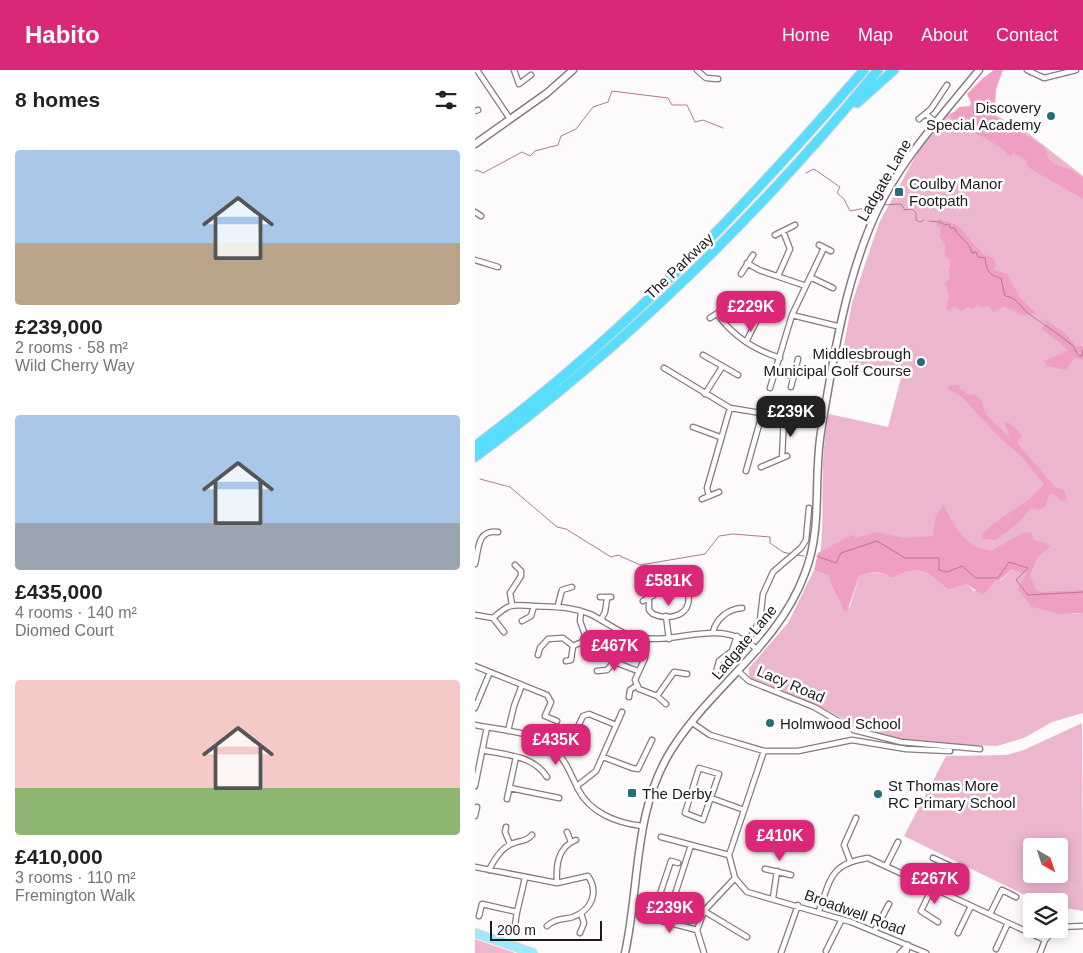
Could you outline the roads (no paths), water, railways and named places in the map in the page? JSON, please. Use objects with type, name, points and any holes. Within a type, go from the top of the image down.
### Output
[{"type":"highway","name":"The Parkway","points":[[475,446],[601,343],[672,278],[779,167],[847,90],[862,70]]},
{"type":"highway","name":"The Parkway","points":[[475,457],[591,365],[643,320],[715,251],[803,157],[878,70]]},
{"type":"highway","points":[[803,157],[822,142],[870,90],[894,70]]},
{"type":"main road","points":[[475,144],[573,70]]},
{"type":"main road","name":"Ladgate Lane","points":[[625,953],[642,826],[659,772],[691,722],[757,650],[783,617],[808,566],[817,526],[819,453],[823,422],[841,327],[858,260],[876,212],[903,167],[935,122],[979,70]]},
{"type":"main road","points":[[475,932],[533,953]]},
{"type":"street","points":[[514,70],[519,84],[531,75]]},
{"type":"street","points":[[697,70],[707,78],[718,79]]},
{"type":"street","points":[[1027,70],[1044,78],[1076,70]]},
{"type":"street","points":[[475,78],[479,72],[510,119]]},
{"type":"street","points":[[919,119],[926,114],[947,85]]},
{"type":"street","points":[[939,88],[944,91]]},
{"type":"street","points":[[926,114],[935,122]]},
{"type":"street","points":[[475,212],[481,216]]},
{"type":"street","points":[[775,235],[795,226]]},
{"type":"street","points":[[778,276],[790,248],[783,230]]},
{"type":"street","points":[[819,245],[831,251]]},
{"type":"street","points":[[770,388],[792,315],[824,248]]},
{"type":"street","points":[[741,274],[753,255]]},
{"type":"street","points":[[475,260],[498,267]]},
{"type":"street","points":[[747,263],[759,270],[806,286]]},
{"type":"street","points":[[810,277],[833,288]]},
{"type":"street","points":[[754,302],[770,309]]},
{"type":"street","points":[[746,342],[764,306]]},
{"type":"street","points":[[710,318],[718,315],[727,307]]},
{"type":"street","points":[[718,315],[733,333],[759,350],[779,358]]},
{"type":"street","points":[[792,315],[841,327]]},
{"type":"street","points":[[703,356],[737,375]]},
{"type":"street","points":[[791,387],[798,359]]},
{"type":"street","points":[[705,394],[722,367]]},
{"type":"street","points":[[664,368],[730,408],[823,422]]},
{"type":"street","points":[[775,371],[794,377]]},
{"type":"street","points":[[709,496],[707,488],[720,437],[730,408]]},
{"type":"street","points":[[746,471],[762,414]]},
{"type":"street","points":[[761,467],[785,457],[784,416]]},
{"type":"street","points":[[693,427],[720,437]]},
{"type":"street","points":[[703,499],[719,492]]},
{"type":"street","points":[[748,641],[760,620],[763,594],[773,572],[801,548],[807,536],[809,508]]},
{"type":"street","points":[[475,564],[478,542],[488,532],[498,532]]},
{"type":"street","points":[[512,604],[510,593],[524,573],[515,565]]},
{"type":"street","points":[[558,584],[563,588],[572,587]]},
{"type":"street","points":[[558,605],[563,588]]},
{"type":"street","points":[[677,593],[688,594],[693,591]]},
{"type":"street","points":[[649,600],[649,610],[653,614],[677,616],[685,611],[689,603],[688,594]]},
{"type":"street","points":[[643,601],[649,600],[654,595]]},
{"type":"street","points":[[600,597],[609,598],[601,620]]},
{"type":"street","points":[[493,618],[512,604],[534,606],[558,605],[581,611],[631,636],[647,639],[669,639],[713,632],[737,636],[748,641],[757,650]]},
{"type":"street","points":[[522,621],[529,621],[534,606]]},
{"type":"street","points":[[713,632],[715,623],[733,606],[742,608]]},
{"type":"street","points":[[573,646],[582,642],[585,638],[579,617],[581,611]]},
{"type":"street","points":[[475,615],[493,618],[504,632]]},
{"type":"street","points":[[666,616],[669,639]]},
{"type":"street","points":[[716,672],[719,661],[732,651],[737,636]]},
{"type":"street","points":[[538,655],[537,647],[548,639],[559,637],[568,641],[573,646]]},
{"type":"street","points":[[647,639],[645,658],[635,680],[636,686],[642,691],[657,696],[666,704]]},
{"type":"street","points":[[570,662],[573,646]]},
{"type":"street","points":[[606,655],[614,662],[638,671]]},
{"type":"street","points":[[597,671],[607,670],[614,662]]},
{"type":"street","points":[[475,666],[549,697],[551,702],[543,722]]},
{"type":"street","points":[[657,696],[671,674],[677,671],[687,674]]},
{"type":"street","name":"Lacy Road","points":[[737,671],[757,685],[814,707],[854,730],[875,737],[921,744],[981,749]]},
{"type":"street","points":[[475,708],[490,672]]},
{"type":"street","points":[[508,732],[521,685]]},
{"type":"street","points":[[629,697],[631,690],[636,686]]},
{"type":"street","points":[[577,786],[591,776],[603,757],[622,712]]},
{"type":"street","points":[[568,732],[573,737],[582,718],[586,714],[616,725]]},
{"type":"street","points":[[545,716],[557,722]]},
{"type":"street","points":[[691,722],[710,735],[764,751],[798,751],[852,740],[907,749],[950,751]]},
{"type":"street","points":[[475,725],[536,738],[550,746],[568,766],[577,786],[588,803],[606,816],[642,826]]},
{"type":"street","points":[[475,784],[477,767],[487,727]]},
{"type":"street","points":[[603,757],[638,769],[652,740]]},
{"type":"street","points":[[482,750],[531,762],[545,769],[547,777]]},
{"type":"street","points":[[704,953],[697,930],[704,911],[735,878],[729,856],[764,751]]},
{"type":"street","points":[[507,799],[516,757]]},
{"type":"street","points":[[699,768],[719,774],[711,798],[703,820],[685,813],[699,768]]},
{"type":"street","points":[[510,788],[557,797],[555,791]]},
{"type":"street","points":[[711,798],[744,810]]},
{"type":"street","points":[[475,816],[477,807]]},
{"type":"street","points":[[850,861],[844,845],[857,818]]},
{"type":"street","points":[[506,827],[507,839],[513,843]]},
{"type":"street","points":[[499,834],[505,832]]},
{"type":"street","points":[[557,884],[558,860],[574,841],[567,832]]},
{"type":"street","points":[[489,870],[493,861],[513,843],[528,840],[532,835]]},
{"type":"street","points":[[661,837],[729,856]]},
{"type":"street","points":[[528,840],[531,845]]},
{"type":"street","points":[[886,866],[898,842]]},
{"type":"street","points":[[666,922],[691,845]]},
{"type":"street","points":[[819,911],[834,871],[850,861],[868,858],[1045,940],[1040,953]]},
{"type":"street","points":[[933,858],[957,869]]},
{"type":"street","points":[[652,918],[671,861],[678,863]]},
{"type":"street","points":[[938,922],[921,912],[944,864]]},
{"type":"street","points":[[475,867],[557,884],[585,875],[589,877],[594,896],[590,904],[581,913],[553,921],[547,926]]},
{"type":"street","points":[[765,869],[791,875]]},
{"type":"street","points":[[773,898],[777,871]]},
{"type":"street","points":[[515,925],[525,878]]},
{"type":"street","name":"Broadwell Road","points":[[735,878],[747,892],[819,911],[875,930],[926,953]]},
{"type":"street","points":[[990,914],[1002,890],[1016,897]]},
{"type":"street","points":[[479,916],[482,902],[517,912]]},
{"type":"street","points":[[875,930],[889,904]]},
{"type":"street","points":[[781,953],[798,905]]},
{"type":"street","points":[[958,933],[971,906]]},
{"type":"street","points":[[704,911],[747,937]]},
{"type":"street","points":[[580,933],[583,926],[581,913]]},
{"type":"street","points":[[550,916],[553,921]]},
{"type":"street","points":[[647,916],[697,930]]},
{"type":"street","points":[[826,951],[842,919]]},
{"type":"street","points":[[996,949],[1008,923]]},
{"type":"street","points":[[583,926],[589,928]]},
{"type":"street","points":[[1068,927],[1083,926]]},
{"type":"street","points":[[901,953],[908,945]]},
{"type":"street","points":[[906,953],[908,945]]},
{"type":"waterway","points":[[475,171],[483,173],[522,152],[530,156],[535,151],[558,145],[561,136],[576,129],[593,107],[608,102],[612,91],[668,98],[672,105],[687,105],[695,122],[703,120],[723,128]]},
{"type":"waterway","points":[[806,173],[814,169],[840,187],[837,193],[844,199],[850,211],[876,206]]},
{"type":"waterway","points":[[882,205],[901,204],[905,210],[912,209],[916,213],[916,220],[920,222],[924,220]]},
{"type":"waterway","points":[[929,221],[940,222],[945,225],[949,224],[950,228],[954,228],[969,246],[972,253],[976,252],[978,257],[985,258],[991,274],[1001,278],[1005,296],[1016,301],[1029,314],[1071,344],[1079,356],[1082,356],[1083,350]]},
{"type":"waterway","points":[[480,479],[510,487],[557,527],[566,529],[611,557],[618,555],[640,565],[705,554],[719,536],[733,534],[770,537],[770,543],[783,552],[791,554]]},
{"type":"waterway","points":[[817,556],[836,563],[841,553],[877,541],[905,558],[939,558],[939,570],[947,572],[962,566],[976,578],[998,578],[1009,562],[1028,568],[1016,580],[1028,595],[1083,592]]},
{"type":"waterway","points":[[795,555],[804,556]]},
{"type":"place","name":"Discovery Special Academy","points":[[1051,116]]},
{"type":"place","name":"Coulby Manor Footpath","points":[[899,192]]},
{"type":"place","name":"Middlesbrough Municipal Golf Course","points":[[921,362]]},
{"type":"place","name":"Holmwood School","points":[[770,723]]},
{"type":"place","name":"The Derby","points":[[632,793]]},
{"type":"place","name":"St Thomas More RC Primary School","points":[[878,794]]}]
